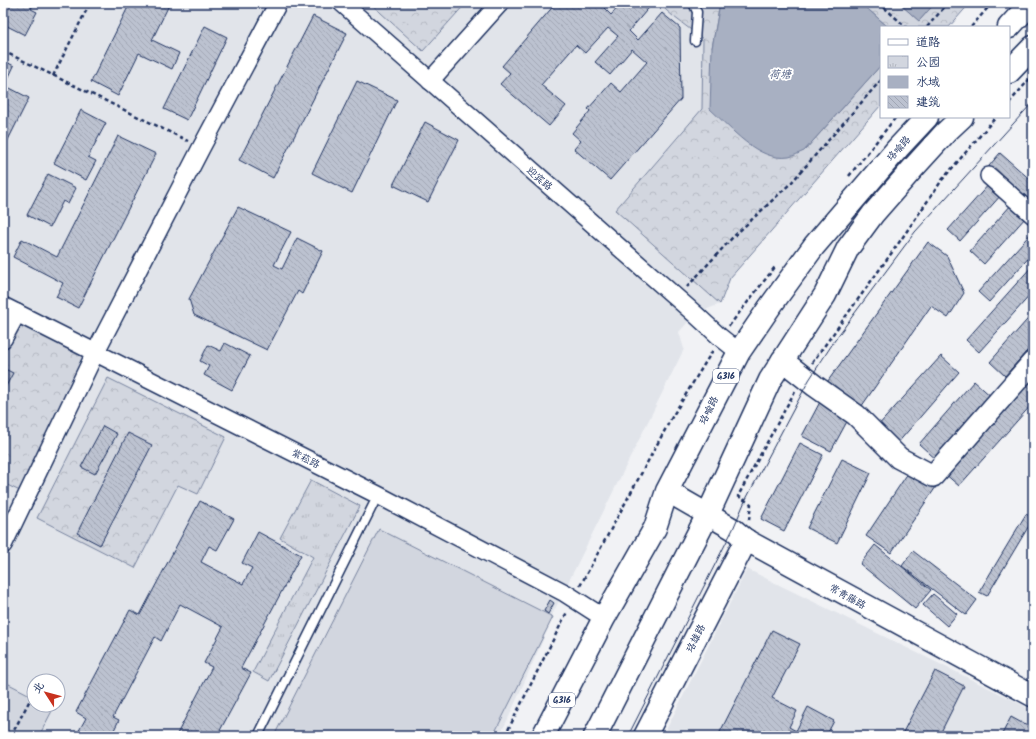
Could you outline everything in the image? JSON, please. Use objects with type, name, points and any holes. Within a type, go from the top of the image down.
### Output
[{"type":"main road","points":[[1010,26],[1032,3]]},
{"type":"main road","points":[[1010,71],[1033,47]]},
{"type":"main road","name":"珞喻路","points":[[543,736],[604,618],[656,528],[667,491],[739,352],[814,246],[898,148],[926,118]]},
{"type":"main road","points":[[595,736],[708,514],[770,380],[825,295],[848,248],[873,214],[946,132],[961,118]]},
{"type":"main road","name":"珞雄路","points":[[645,736],[746,540]]},
{"type":"street","points":[[3,544],[95,353],[278,3]]},
{"type":"street","name":"迎宾路","points":[[342,3],[678,298],[720,337],[739,352]]},
{"type":"street","points":[[430,81],[500,3]]},
{"type":"street","points":[[989,176],[1033,215]]},
{"type":"street","points":[[3,339],[10,309]]},
{"type":"street","name":"紫菘路","points":[[10,309],[378,494],[565,592],[604,618]]},
{"type":"street","points":[[782,360],[856,415],[899,458],[939,481],[1033,362]]},
{"type":"street","name":"常青藤路","points":[[667,491],[733,529],[746,540],[1033,696]]},
{"type":"lane","points":[[693,3],[697,12],[695,41]]},
{"type":"lane","points":[[258,736],[378,494]]},
{"type":"path","points":[[53,76],[90,3]]},
{"type":"path","points":[[879,3],[905,26]]},
{"type":"path","points":[[928,26],[948,3]]},
{"type":"path","points":[[972,26],[992,3]]},
{"type":"path","points":[[3,51],[201,148]]},
{"type":"path","points":[[1010,101],[1033,75]]},
{"type":"path","points":[[678,298],[733,237],[791,183],[880,81]]},
{"type":"path","points":[[746,540],[751,504],[738,496],[803,376],[942,180],[995,118]]},
{"type":"path","points":[[12,736],[26,708]]},
{"type":"shaded area","points":[[3,3],[970,3],[950,26],[880,26],[880,106],[730,278],[720,304],[695,314],[679,332],[684,349],[552,615],[553,617],[499,736],[3,736]]},
{"type":"shaded area","points":[[747,569],[1033,711],[1033,736],[663,736]]},
{"type":"green space","points":[[370,3],[466,3],[423,51]]},
{"type":"green space","points":[[658,3],[720,3],[712,48],[804,151],[880,66],[880,106],[730,278],[720,304],[615,210],[702,109],[703,39]]},
{"type":"green space","points":[[861,3],[899,3],[919,21],[935,3],[970,3],[950,26],[887,26]]},
{"type":"green space","points":[[3,314],[89,355],[22,492],[3,483]]},
{"type":"green space","points":[[108,378],[226,437],[198,494],[178,485],[135,568],[37,518]]},
{"type":"green space","points":[[311,480],[360,506],[269,681],[253,672],[313,557],[280,538]]},
{"type":"green space","points":[[379,529],[553,617],[493,736],[274,736]]},
{"type":"green space","points":[[3,681],[26,693],[26,713],[51,713],[39,736],[3,736]]},
{"type":"water","name":"荷塘","points":[[720,3],[861,3],[887,26],[880,26],[880,66],[804,151],[789,157],[778,157],[756,149],[736,134],[710,109],[712,48]]},
{"type":"water","points":[[899,3],[935,3],[919,21]]},
{"type":"building","points":[[5,3],[34,3],[31,9],[37,12],[25,35],[3,24],[3,8]]},
{"type":"building","points":[[130,3],[170,3],[152,40],[179,53],[172,69],[139,53],[118,96],[91,82]]},
{"type":"building","points":[[556,3],[608,3],[604,8],[611,15],[622,3],[651,3],[652,4],[629,31],[638,40],[662,13],[680,28],[681,99],[610,180],[574,149],[581,141],[572,133],[590,111],[588,109],[611,83],[621,92],[647,62],[632,49],[610,75],[595,62],[618,36],[608,28],[585,53],[576,45],[541,85],[566,106],[549,126],[500,84],[510,73],[502,66]]},
{"type":"building","points":[[313,16],[347,33],[273,178],[239,160]]},
{"type":"building","points":[[205,26],[227,37],[187,120],[164,109]]},
{"type":"building","points":[[3,60],[14,66],[6,83],[3,82]]},
{"type":"building","points":[[357,81],[397,100],[352,193],[312,173]]},
{"type":"building","points":[[6,86],[29,98],[3,150],[3,91]]},
{"type":"building","points":[[81,110],[106,123],[88,157],[96,161],[86,180],[54,163]]},
{"type":"building","points":[[425,122],[459,140],[428,202],[393,185]]},
{"type":"building","points":[[118,136],[156,154],[78,308],[56,297],[63,283],[13,257],[22,239],[57,257]]},
{"type":"building","points":[[1000,153],[1033,182],[1033,205],[989,166]]},
{"type":"building","points":[[48,174],[76,188],[68,204],[63,201],[50,227],[27,215]]},
{"type":"building","points":[[990,183],[1002,194],[960,241],[948,230]]},
{"type":"building","points":[[1012,204],[1026,217],[984,264],[970,251]]},
{"type":"building","points":[[238,207],[291,232],[274,265],[282,269],[297,238],[323,251],[302,294],[298,291],[267,350],[194,315],[189,299]]},
{"type":"building","points":[[1033,231],[1033,253],[989,302],[978,292]]},
{"type":"building","points":[[928,242],[947,256],[964,293],[948,318],[931,306],[859,410],[825,385]]},
{"type":"building","points":[[1033,265],[1033,292],[979,352],[966,340]]},
{"type":"building","points":[[1033,313],[1033,344],[1005,376],[990,362]]},
{"type":"building","points":[[225,343],[250,356],[232,390],[204,375],[209,366],[200,361],[208,345],[221,351]]},
{"type":"building","points":[[941,356],[959,372],[896,445],[876,428]]},
{"type":"building","points":[[3,368],[13,373],[3,392]]},
{"type":"building","points":[[1027,380],[1033,385],[1033,403],[959,486],[944,473]]},
{"type":"building","points":[[974,381],[993,398],[938,461],[919,444]]},
{"type":"building","points":[[821,400],[850,416],[831,451],[802,436]]},
{"type":"building","points":[[103,426],[117,434],[95,474],[81,467]]},
{"type":"building","points":[[128,433],[152,445],[100,545],[77,533]]},
{"type":"building","points":[[800,443],[823,455],[784,531],[761,519]]},
{"type":"building","points":[[842,459],[871,473],[837,543],[807,528]]},
{"type":"building","points":[[912,467],[938,484],[891,553],[866,536]]},
{"type":"building","points":[[200,501],[234,519],[217,550],[209,546],[201,562],[243,584],[252,568],[242,563],[258,532],[301,555],[241,668],[251,673],[217,736],[176,736],[212,667],[204,663],[223,627],[180,604],[161,641],[155,637],[113,717],[119,720],[111,736],[76,736],[86,718],[76,712],[130,610],[140,615]]},
{"type":"building","points":[[1026,514],[1033,519],[987,596],[979,592]]},
{"type":"building","points":[[875,545],[931,590],[915,609],[860,564]]},
{"type":"building","points":[[913,551],[977,600],[966,615],[902,566]]},
{"type":"building","points":[[933,594],[957,614],[947,626],[923,605]]},
{"type":"building","points":[[550,600],[554,603],[548,614],[544,611]]},
{"type":"building","points":[[772,630],[800,644],[772,698],[797,711],[789,727],[796,731],[808,707],[834,721],[826,736],[718,736]]},
{"type":"building","points":[[935,671],[964,686],[939,736],[901,736]]},
{"type":"building","points":[[1011,717],[1033,729],[1033,736],[1001,736]]},
{"type":"tram line","points":[[628,736],[733,529],[745,501],[809,380],[837,337],[915,232],[1033,102]]}]
